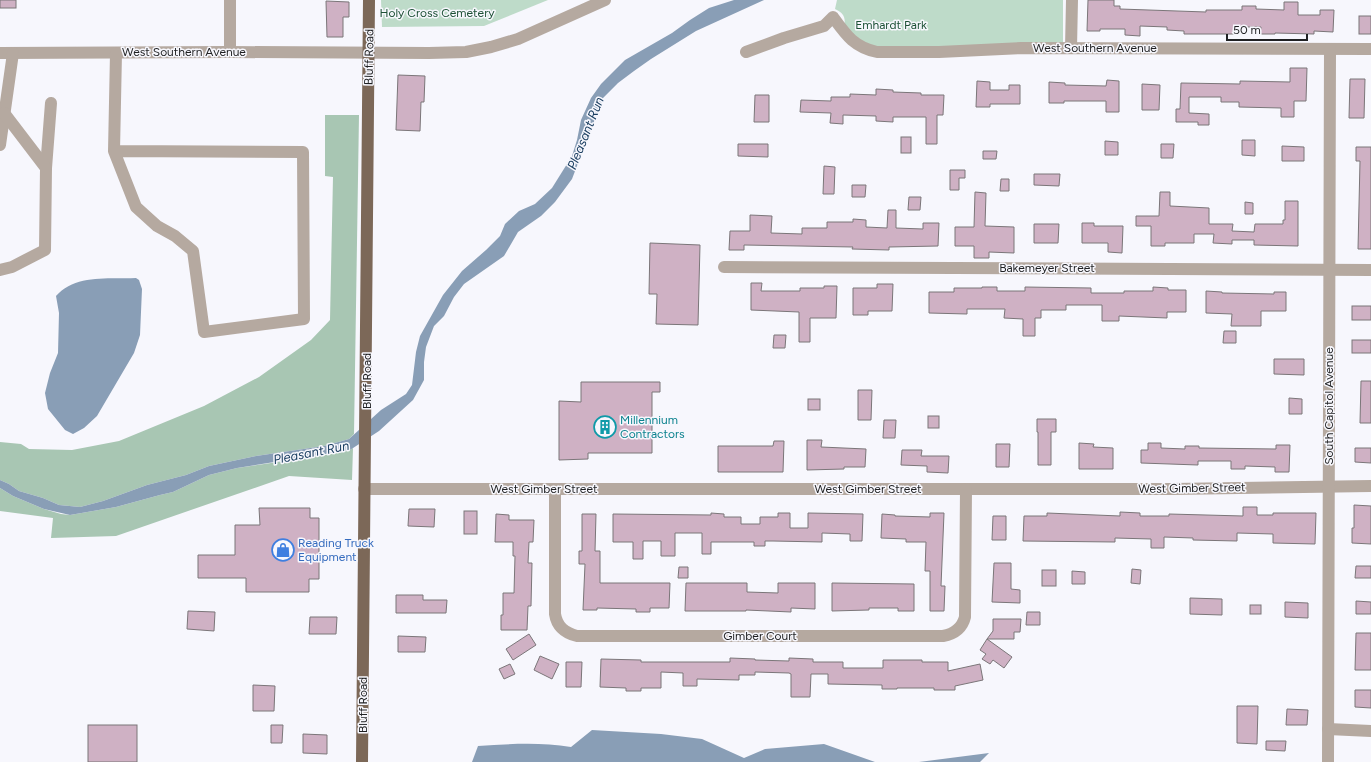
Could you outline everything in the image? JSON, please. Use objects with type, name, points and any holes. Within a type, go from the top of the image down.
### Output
[{"type":"main road","name":"Bluff Road","points":[[362,762],[369,0]]},
{"type":"street","points":[[230,0],[230,52]]},
{"type":"street","name":"West Southern Avenue","points":[[0,53],[466,52],[518,39],[605,0]]},
{"type":"street","points":[[1071,48],[1072,0]]},
{"type":"street","name":"West Southern Avenue","points":[[746,52],[784,38],[824,26],[833,17],[846,36],[854,43],[877,52],[939,52],[999,48],[1371,49]]},
{"type":"street","name":"South Capitol Avenue","points":[[1328,762],[1330,49]]},
{"type":"street","points":[[0,145],[13,53]]},
{"type":"street","points":[[114,151],[303,152],[304,319],[204,332],[193,251],[175,236],[158,226],[136,207],[114,151],[116,53]]},
{"type":"street","points":[[0,270],[12,267],[45,250],[46,168],[51,103]]},
{"type":"street","points":[[4,113],[46,168]]},
{"type":"street","name":"Bakemeyer Street","points":[[724,267],[1371,270]]},
{"type":"street","name":"West Gimber Street","points":[[364,489],[1173,489],[1371,486]]},
{"type":"street","name":"Gimber Court","points":[[555,489],[555,614],[558,625],[563,631],[570,634],[577,636],[943,636],[956,632],[961,626],[965,616],[966,489]]},
{"type":"street","points":[[1328,729],[1371,731]]},
{"type":"green space","name":"Holy Cross Cemetery","points":[[381,0],[548,0],[484,26],[382,27]]},
{"type":"green space","name":"Emhardt Park","points":[[837,0],[1063,0],[1063,45],[969,47],[861,46],[844,27],[844,16],[835,9]]},
{"type":"green space","points":[[325,115],[359,115],[354,434],[349,439],[324,446],[256,456],[209,466],[186,475],[147,485],[103,501],[80,507],[59,505],[43,498],[19,491],[0,480],[0,442],[21,444],[29,449],[72,450],[119,441],[204,406],[259,377],[311,340],[330,320],[333,177],[325,176]]},
{"type":"green space","points":[[353,448],[352,480],[289,476],[116,536],[51,538],[53,518],[0,511],[0,488],[13,496],[44,509],[70,515],[116,507],[173,492],[209,475],[237,468],[332,454]]},
{"type":"water","name":"Pleasant Run","points":[[734,0],[764,0],[696,31],[634,71],[618,83],[603,98],[572,179],[555,202],[541,216],[518,232],[504,256],[464,284],[454,297],[444,316],[434,326],[426,347],[424,380],[413,400],[379,431],[350,450],[237,468],[209,475],[173,492],[116,507],[70,515],[44,509],[13,496],[0,488],[0,480],[19,491],[43,498],[59,505],[80,507],[103,501],[147,485],[186,475],[209,466],[256,456],[324,446],[349,439],[381,410],[406,394],[412,385],[416,352],[420,336],[443,295],[462,271],[500,236],[505,224],[519,211],[535,204],[552,188],[572,156],[581,120],[591,98],[601,84],[625,60],[672,33],[709,8]]},
{"type":"water","points":[[104,278],[136,278],[139,280],[142,289],[140,335],[134,353],[97,416],[84,428],[73,434],[65,430],[48,409],[45,393],[50,373],[58,353],[59,313],[56,296],[73,284],[83,281]]},
{"type":"water","points":[[592,730],[661,734],[702,739],[744,758],[765,749],[824,744],[875,762],[472,762],[478,746],[536,744],[571,747]]},
{"type":"water","points":[[989,753],[980,762],[919,762]]},
{"type":"building","points":[[0,0],[16,0],[16,8],[0,8]]},
{"type":"building","points":[[1088,0],[1114,0],[1114,6],[1120,6],[1120,9],[1206,12],[1206,10],[1242,10],[1242,6],[1256,6],[1256,9],[1284,10],[1284,2],[1298,2],[1298,15],[1320,15],[1320,10],[1334,10],[1333,32],[1314,31],[1314,34],[1260,34],[1261,27],[1236,27],[1235,34],[1184,34],[1184,31],[1167,30],[1167,27],[1140,26],[1140,36],[1125,35],[1125,29],[1100,29],[1100,31],[1087,31]]},
{"type":"building","points":[[326,1],[349,2],[349,17],[343,17],[343,37],[327,37]]},
{"type":"building","points":[[1359,16],[1371,16],[1371,34],[1359,34]]},
{"type":"building","points":[[1290,68],[1307,68],[1306,101],[1294,101],[1294,117],[1281,117],[1281,108],[1239,107],[1239,102],[1221,102],[1221,97],[1189,97],[1189,113],[1209,114],[1209,125],[1198,125],[1198,122],[1176,122],[1176,109],[1180,109],[1181,83],[1240,84],[1240,81],[1290,82]]},
{"type":"building","points":[[398,75],[425,76],[424,102],[421,102],[420,131],[396,130]]},
{"type":"building","points":[[1350,79],[1365,79],[1364,118],[1349,118]]},
{"type":"building","points":[[1107,80],[1119,81],[1119,112],[1106,112],[1106,101],[1064,101],[1064,103],[1049,103],[1049,82],[1065,83],[1065,85],[1106,86]]},
{"type":"building","points":[[977,81],[990,82],[990,90],[1009,90],[1009,85],[1020,85],[1020,104],[990,104],[990,107],[976,107]]},
{"type":"building","points":[[1142,84],[1160,85],[1159,110],[1142,110]]},
{"type":"building","points":[[876,89],[893,90],[893,92],[921,93],[921,95],[944,95],[943,115],[937,115],[937,144],[926,144],[926,117],[893,117],[893,122],[876,121],[876,116],[843,115],[843,124],[830,123],[831,113],[800,112],[801,100],[831,101],[831,97],[850,97],[850,94],[876,95]]},
{"type":"building","points":[[755,95],[769,95],[769,122],[754,122]]},
{"type":"building","points":[[901,137],[911,137],[911,153],[901,153]]},
{"type":"building","points":[[1242,140],[1255,140],[1255,156],[1242,155]]},
{"type":"building","points":[[1105,141],[1118,142],[1118,155],[1105,155]]},
{"type":"building","points":[[738,144],[768,144],[768,157],[738,156]]},
{"type":"building","points":[[1161,144],[1174,144],[1173,158],[1161,158]]},
{"type":"building","points":[[1282,146],[1304,147],[1304,161],[1282,161]]},
{"type":"building","points":[[1356,147],[1371,147],[1371,249],[1358,249],[1360,161],[1356,161]]},
{"type":"building","points":[[983,151],[997,151],[996,159],[983,159]]},
{"type":"building","points":[[824,166],[835,167],[834,194],[823,194]]},
{"type":"building","points":[[950,170],[965,170],[965,178],[959,178],[959,190],[950,190]]},
{"type":"building","points":[[1034,174],[1060,174],[1059,186],[1034,185]]},
{"type":"building","points":[[1001,179],[1009,179],[1009,191],[1000,191]]},
{"type":"building","points":[[852,185],[866,185],[865,197],[852,197]]},
{"type":"building","points":[[975,192],[986,193],[985,226],[1014,227],[1014,253],[989,252],[989,258],[974,258],[974,246],[955,246],[955,227],[974,227]]},
{"type":"building","points":[[1160,192],[1170,192],[1170,206],[1209,208],[1209,224],[1233,224],[1232,231],[1254,232],[1255,224],[1283,224],[1283,220],[1285,220],[1285,201],[1298,201],[1298,246],[1254,245],[1254,240],[1232,240],[1232,244],[1213,243],[1214,234],[1194,234],[1194,243],[1165,243],[1165,246],[1151,246],[1151,226],[1136,226],[1136,216],[1159,216]]},
{"type":"building","points":[[909,197],[921,197],[920,210],[908,210]]},
{"type":"building","points":[[1245,202],[1253,203],[1253,214],[1245,214]]},
{"type":"building","points":[[888,210],[896,210],[896,228],[923,229],[923,223],[939,223],[938,246],[889,247],[889,250],[852,249],[853,247],[744,245],[744,250],[729,250],[730,231],[750,231],[750,215],[772,216],[771,233],[802,234],[802,228],[827,228],[827,222],[853,222],[853,219],[866,220],[866,227],[887,228]]},
{"type":"building","points":[[1082,223],[1094,223],[1094,226],[1123,226],[1122,253],[1108,252],[1108,243],[1082,243]]},
{"type":"building","points":[[1034,224],[1059,224],[1058,243],[1034,243]]},
{"type":"building","points":[[650,243],[700,245],[698,325],[656,324],[657,294],[649,294]]},
{"type":"building","points":[[751,283],[762,283],[761,291],[800,291],[800,288],[824,288],[824,286],[837,286],[836,318],[810,318],[810,342],[799,342],[799,312],[751,310]]},
{"type":"building","points":[[877,284],[893,284],[892,311],[868,311],[868,315],[853,315],[853,288],[877,288]]},
{"type":"building","points":[[997,287],[997,291],[1025,291],[1025,287],[1091,288],[1091,293],[1153,291],[1153,287],[1168,288],[1168,290],[1186,290],[1186,312],[1167,312],[1167,318],[1119,316],[1119,321],[1102,321],[1102,305],[1066,305],[1066,310],[1041,310],[1041,318],[1035,318],[1035,336],[1023,336],[1023,319],[1004,318],[1005,309],[967,309],[967,314],[929,313],[929,292],[954,292],[954,288]]},
{"type":"building","points":[[1206,291],[1222,293],[1274,294],[1274,292],[1286,292],[1286,311],[1261,311],[1261,326],[1231,326],[1232,314],[1206,313]]},
{"type":"building","points":[[1352,306],[1371,306],[1371,320],[1352,320]]},
{"type":"building","points":[[1224,331],[1236,331],[1236,343],[1223,343]]},
{"type":"building","points":[[774,335],[786,335],[785,348],[773,348]]},
{"type":"building","points":[[1352,340],[1371,340],[1371,353],[1352,353]]},
{"type":"building","points":[[1274,359],[1304,359],[1304,375],[1274,374]]},
{"type":"building","points":[[1361,381],[1371,381],[1371,423],[1360,423]]},
{"type":"building","name":"Millennium Contractors","points":[[581,382],[660,382],[660,392],[652,392],[652,453],[588,453],[588,459],[559,460],[559,401],[581,402]]},
{"type":"building","points":[[858,390],[872,390],[871,420],[858,420]]},
{"type":"building","points":[[1289,398],[1302,399],[1302,414],[1289,414]]},
{"type":"building","points":[[808,399],[820,399],[820,410],[808,410]]},
{"type":"building","points":[[928,416],[939,416],[939,428],[928,428]]},
{"type":"building","points":[[1037,419],[1056,419],[1056,432],[1051,432],[1051,465],[1038,465]]},
{"type":"building","points":[[884,420],[896,420],[895,438],[883,438]]},
{"type":"building","points":[[807,440],[822,440],[821,447],[866,449],[865,467],[807,470]]},
{"type":"building","points":[[774,441],[784,441],[783,472],[718,472],[718,446],[773,446]]},
{"type":"building","points":[[1079,443],[1094,444],[1093,447],[1113,448],[1113,469],[1079,469]]},
{"type":"building","points":[[1148,443],[1161,443],[1161,448],[1185,449],[1185,446],[1199,446],[1199,448],[1276,449],[1276,445],[1290,445],[1289,472],[1275,472],[1275,467],[1245,466],[1245,469],[1231,469],[1231,461],[1198,461],[1198,465],[1141,463],[1141,450],[1148,450]]},
{"type":"building","points":[[996,444],[1010,444],[1009,467],[996,467]]},
{"type":"building","points":[[1355,448],[1371,448],[1371,463],[1355,462]]},
{"type":"building","points":[[902,450],[922,450],[921,456],[949,456],[948,473],[927,472],[927,466],[901,465]]},
{"type":"building","points":[[1354,505],[1371,506],[1371,544],[1352,543],[1352,528],[1354,528]]},
{"type":"building","points":[[1243,507],[1257,507],[1257,515],[1273,515],[1273,513],[1316,513],[1315,544],[1273,543],[1273,534],[1237,533],[1237,541],[1193,540],[1193,538],[1164,537],[1164,548],[1151,548],[1151,539],[1115,538],[1115,542],[1023,541],[1024,516],[1047,516],[1047,513],[1120,516],[1120,512],[1140,513],[1140,516],[1169,516],[1169,514],[1243,516]]},
{"type":"building","name":"Reading Truck Equipment","points":[[259,508],[310,508],[310,518],[319,518],[319,579],[309,579],[309,592],[246,592],[246,578],[198,578],[198,555],[235,555],[235,525],[260,525]]},
{"type":"building","points":[[409,509],[435,509],[434,527],[408,526]]},
{"type":"building","points":[[464,511],[477,511],[477,534],[464,534]]},
{"type":"building","points":[[711,513],[724,514],[724,517],[741,517],[741,524],[760,524],[760,517],[778,517],[778,513],[790,513],[790,528],[808,528],[808,513],[863,514],[862,541],[850,541],[850,534],[822,533],[822,542],[765,541],[765,546],[754,546],[754,542],[711,542],[711,554],[702,554],[702,533],[675,533],[675,556],[661,556],[661,541],[643,541],[643,559],[633,559],[633,542],[613,542],[613,514],[711,515]]},
{"type":"building","points":[[930,513],[944,513],[941,586],[945,586],[944,611],[930,611],[930,571],[925,571],[926,542],[906,542],[906,539],[881,538],[882,514],[930,517]]},
{"type":"building","points":[[496,514],[509,515],[509,520],[534,520],[533,542],[529,542],[528,563],[532,563],[531,606],[528,606],[527,630],[501,630],[503,593],[514,593],[515,556],[513,556],[513,542],[495,542]]},
{"type":"building","points":[[582,514],[596,514],[595,551],[600,551],[600,583],[670,583],[669,608],[650,608],[650,612],[636,612],[636,609],[597,608],[597,610],[583,610],[585,564],[579,564],[579,551],[582,551]]},
{"type":"building","points":[[993,516],[1006,516],[1006,540],[992,540]]},
{"type":"building","points":[[994,563],[1011,563],[1011,589],[1020,590],[1020,603],[992,602]]},
{"type":"building","points":[[1356,566],[1371,566],[1371,578],[1355,578]]},
{"type":"building","points":[[679,567],[688,567],[688,578],[678,578]]},
{"type":"building","points":[[1132,569],[1141,570],[1140,584],[1131,583]]},
{"type":"building","points":[[1042,570],[1056,570],[1056,586],[1042,586]]},
{"type":"building","points":[[1072,571],[1085,572],[1085,584],[1072,584]]},
{"type":"building","points":[[686,583],[747,583],[747,592],[778,593],[778,583],[815,583],[815,609],[791,608],[791,612],[746,610],[685,611]]},
{"type":"building","points":[[832,583],[914,584],[914,611],[898,611],[898,608],[869,608],[869,610],[832,611]]},
{"type":"building","points":[[396,595],[423,595],[423,600],[447,600],[446,613],[396,613]]},
{"type":"building","points":[[1190,598],[1222,599],[1222,615],[1190,614]]},
{"type":"building","points":[[1356,601],[1371,602],[1371,614],[1356,614]]},
{"type":"building","points":[[1285,602],[1308,603],[1308,618],[1285,617]]},
{"type":"building","points":[[1250,605],[1261,605],[1261,614],[1250,614]]},
{"type":"building","points":[[188,611],[215,612],[214,631],[187,629]]},
{"type":"building","points":[[1027,612],[1040,612],[1040,625],[1026,625]]},
{"type":"building","points":[[310,617],[337,617],[336,634],[309,634]]},
{"type":"building","points":[[993,619],[1021,619],[1020,632],[1014,632],[1014,639],[987,639],[993,631]]},
{"type":"building","points":[[1356,633],[1371,633],[1371,670],[1355,670]]},
{"type":"building","points":[[529,634],[536,645],[513,660],[506,649]]},
{"type":"building","points":[[398,636],[426,637],[425,652],[398,652]]},
{"type":"building","points":[[987,639],[1012,657],[1004,668],[993,660],[990,664],[982,659],[986,654],[980,650]]},
{"type":"building","points":[[540,656],[559,664],[552,679],[534,670]]},
{"type":"building","points":[[730,658],[789,661],[789,658],[813,659],[813,662],[843,662],[843,668],[883,668],[883,660],[922,660],[922,662],[948,662],[948,671],[980,664],[983,680],[955,686],[955,690],[934,690],[934,688],[882,689],[882,685],[828,684],[828,674],[811,674],[810,697],[791,697],[791,674],[789,673],[755,672],[755,675],[739,675],[739,680],[697,679],[697,686],[683,686],[683,673],[661,672],[661,688],[641,688],[641,691],[626,691],[626,688],[600,687],[601,659],[641,660],[641,662],[730,662]]},
{"type":"building","points":[[566,662],[582,662],[581,687],[566,687]]},
{"type":"building","points":[[510,664],[515,674],[504,679],[499,669]]},
{"type":"building","points":[[253,685],[275,686],[274,711],[253,711]]},
{"type":"building","points":[[1355,690],[1371,690],[1371,708],[1355,707]]},
{"type":"building","points":[[1237,706],[1258,706],[1257,744],[1237,743]]},
{"type":"building","points":[[1287,709],[1308,710],[1307,725],[1286,725]]},
{"type":"building","points":[[88,725],[137,725],[137,762],[88,762]]},
{"type":"building","points":[[271,725],[283,725],[282,743],[271,743]]},
{"type":"building","points":[[303,734],[327,735],[327,754],[303,753]]},
{"type":"building","points":[[1266,741],[1286,741],[1285,751],[1266,750]]},
{"type":"place","name":"Millennium Contractors","points":[[605,427]]},
{"type":"place","name":"Reading Truck Equipment","points":[[283,550]]}]
